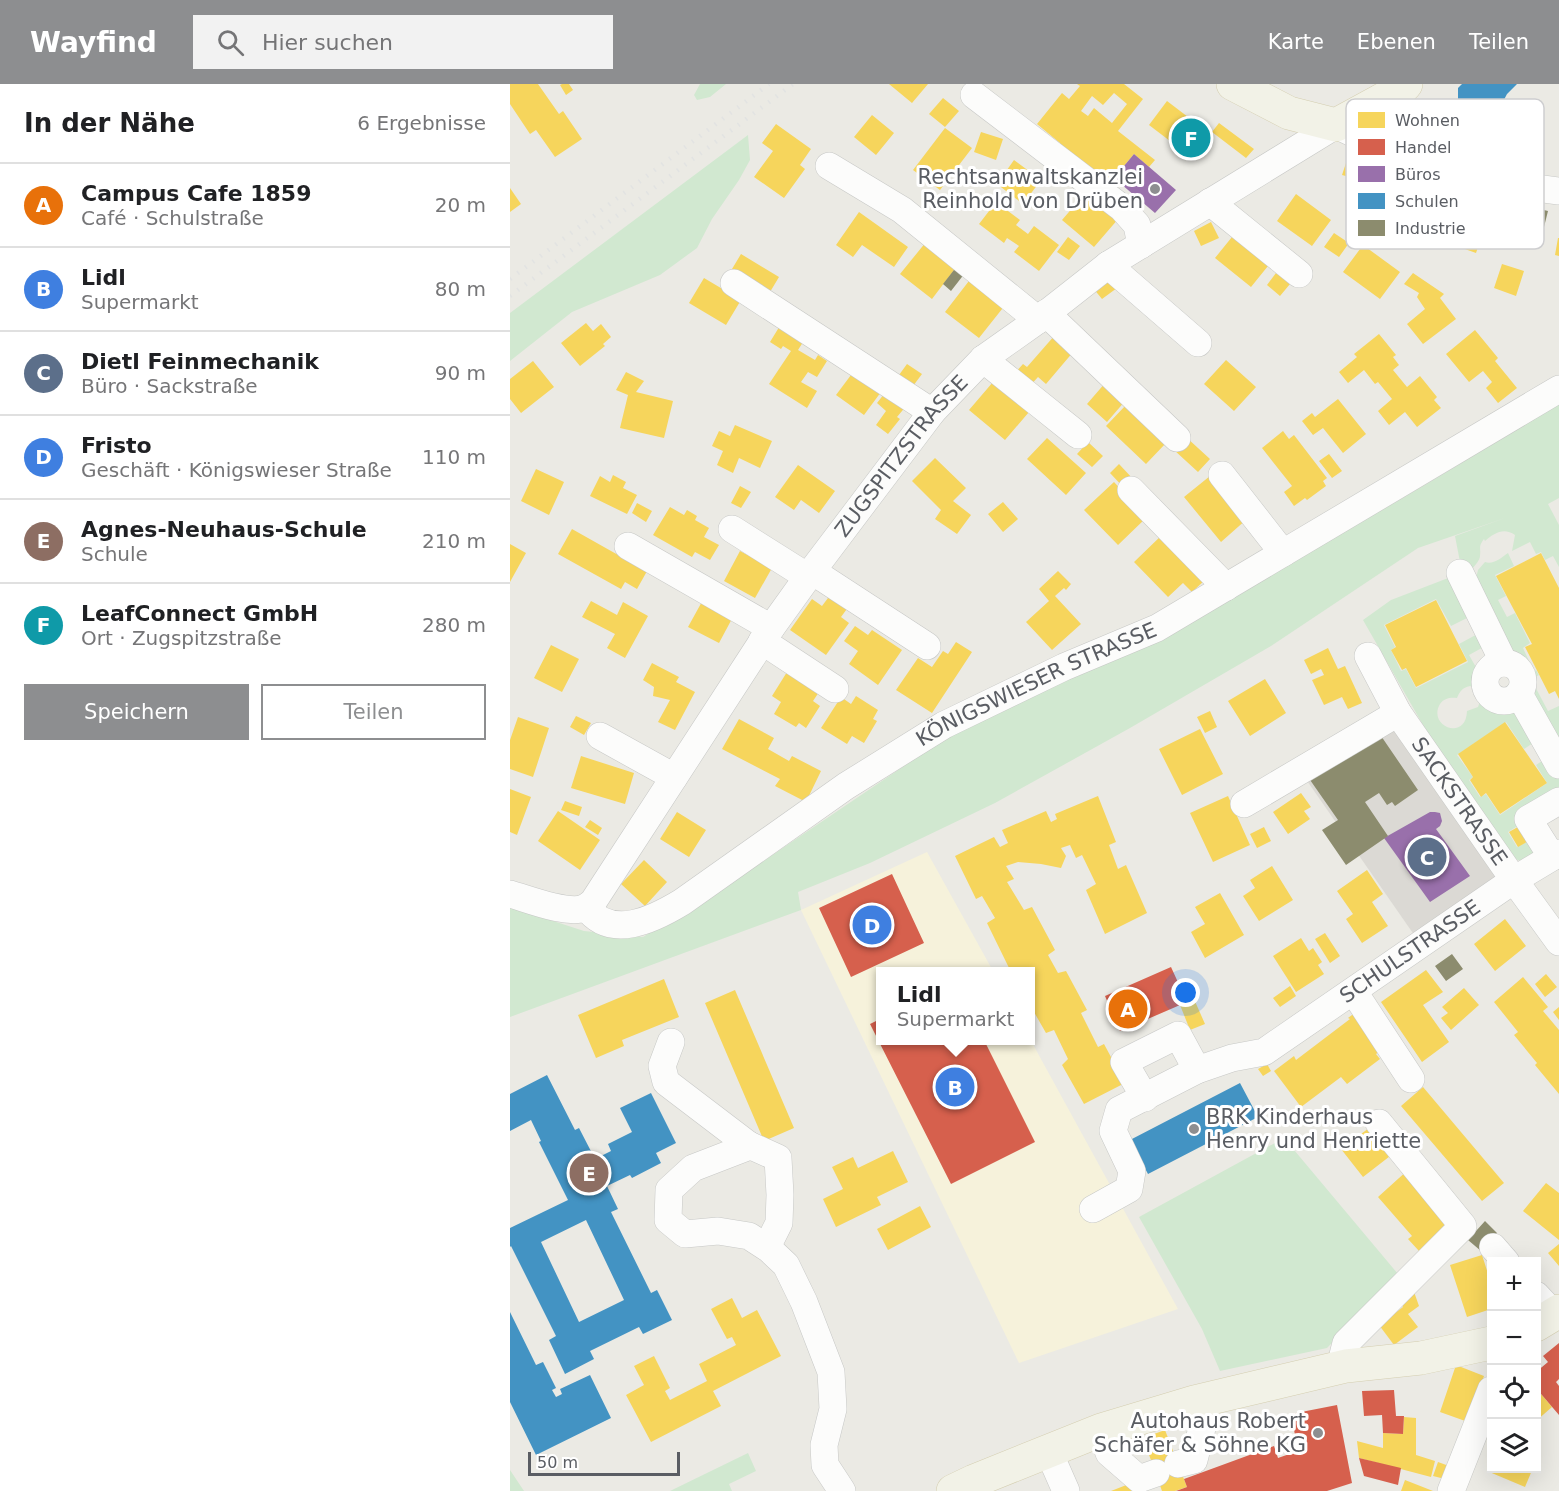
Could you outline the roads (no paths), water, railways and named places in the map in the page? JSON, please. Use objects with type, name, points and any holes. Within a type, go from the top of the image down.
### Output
[{"type":"main road","points":[[1233,84],[1289,113],[1336,125],[1346,120]]},
{"type":"main road","points":[[1384,99],[1406,84]]},
{"type":"main road","points":[[953,1491],[1101,1430],[1194,1402],[1346,1366],[1421,1358],[1487,1344]]},
{"type":"street","points":[[975,94],[1122,208],[1137,225],[1141,244]]},
{"type":"street","points":[[1336,125],[1346,130]]},
{"type":"street","name":"ZUGSPITZSTRASSE","points":[[586,907],[598,895],[766,635],[932,412],[983,359],[1108,265],[1336,125]]},
{"type":"street","points":[[829,166],[902,210],[1042,316],[1177,438]]},
{"type":"street","points":[[1544,189],[1559,191]]},
{"type":"street","points":[[1210,202],[1299,274]]},
{"type":"street","points":[[1108,265],[1198,343]]},
{"type":"street","points":[[734,283],[932,412]]},
{"type":"street","points":[[983,359],[1078,435]]},
{"type":"street","name":"KÖNIGSWIESER STRASSE","points":[[586,907],[593,917],[606,924],[644,922],[663,914],[846,786],[944,725],[1064,667],[1157,628],[1559,389]]},
{"type":"street","points":[[1222,475],[1283,554]]},
{"type":"street","points":[[1131,490],[1226,587]]},
{"type":"street","points":[[732,529],[927,646]]},
{"type":"street","points":[[628,546],[766,635],[835,688]]},
{"type":"street","points":[[1460,573],[1504,663],[1516,667],[1521,673],[1523,686],[1519,694],[1559,765]]},
{"type":"street","name":"SACKSTRASSE","points":[[1368,656],[1398,713],[1559,942]]},
{"type":"street","points":[[1244,804],[1398,713]]},
{"type":"street","points":[[600,736],[674,777]]},
{"type":"street","points":[[1555,855],[1528,819],[1559,801]]},
{"type":"street","name":"SCHULSTRASSE","points":[[1197,1070],[1232,1058],[1264,1052],[1514,880],[1555,855]]},
{"type":"street","points":[[510,894],[558,908],[586,907]]},
{"type":"street","points":[[1354,992],[1410,1080]]},
{"type":"street","points":[[1093,1209],[1129,1189],[1132,1171],[1113,1131],[1119,1110],[1145,1098],[1197,1070],[1178,1035],[1124,1062],[1145,1098]]},
{"type":"street","points":[[671,1042],[663,1066],[666,1082],[749,1145],[778,1158],[779,1223],[767,1247]]},
{"type":"street","points":[[1346,1366],[1343,1355],[1346,1343],[1463,1226],[1379,1123]]},
{"type":"street","points":[[749,1145],[693,1168],[669,1190],[668,1220],[685,1234],[718,1231],[749,1236],[767,1247],[786,1265],[804,1302],[831,1372],[833,1409],[824,1445],[825,1465],[842,1491]]},
{"type":"street","points":[[1451,1491],[1487,1400]]},
{"type":"street","points":[[1101,1430],[1109,1453],[1139,1479],[1194,1460],[1202,1428],[1194,1402]]},
{"type":"street","points":[[1048,1450],[1066,1491]]},
{"type":"railway","points":[[510,279],[769,84]]},
{"type":"railway","points":[[510,296],[793,84]]},
{"type":"place","name":"LeafConnect GmbH","points":[[1191,138]]},
{"type":"place","name":"Rechtsanwaltskanzlei Reinhold von Drüben","points":[[1155,189]]},
{"type":"place","name":"Dietl Feinmechanik","points":[[1427,857]]},
{"type":"place","name":"Fristo","points":[[872,925]]},
{"type":"place","name":"Campus Cafe 1859","points":[[1128,1009]]},
{"type":"place","name":"Lidl","points":[[955,1087]]},
{"type":"place","name":"BRK Kinderhaus Henry und Henriette","points":[[1194,1129]]},
{"type":"place","name":"Agnes-Neuhaus-Schule","points":[[589,1173]]},
{"type":"place","name":"Autohaus Robert Schäfer & Söhne KG","points":[[1318,1433]]}]
